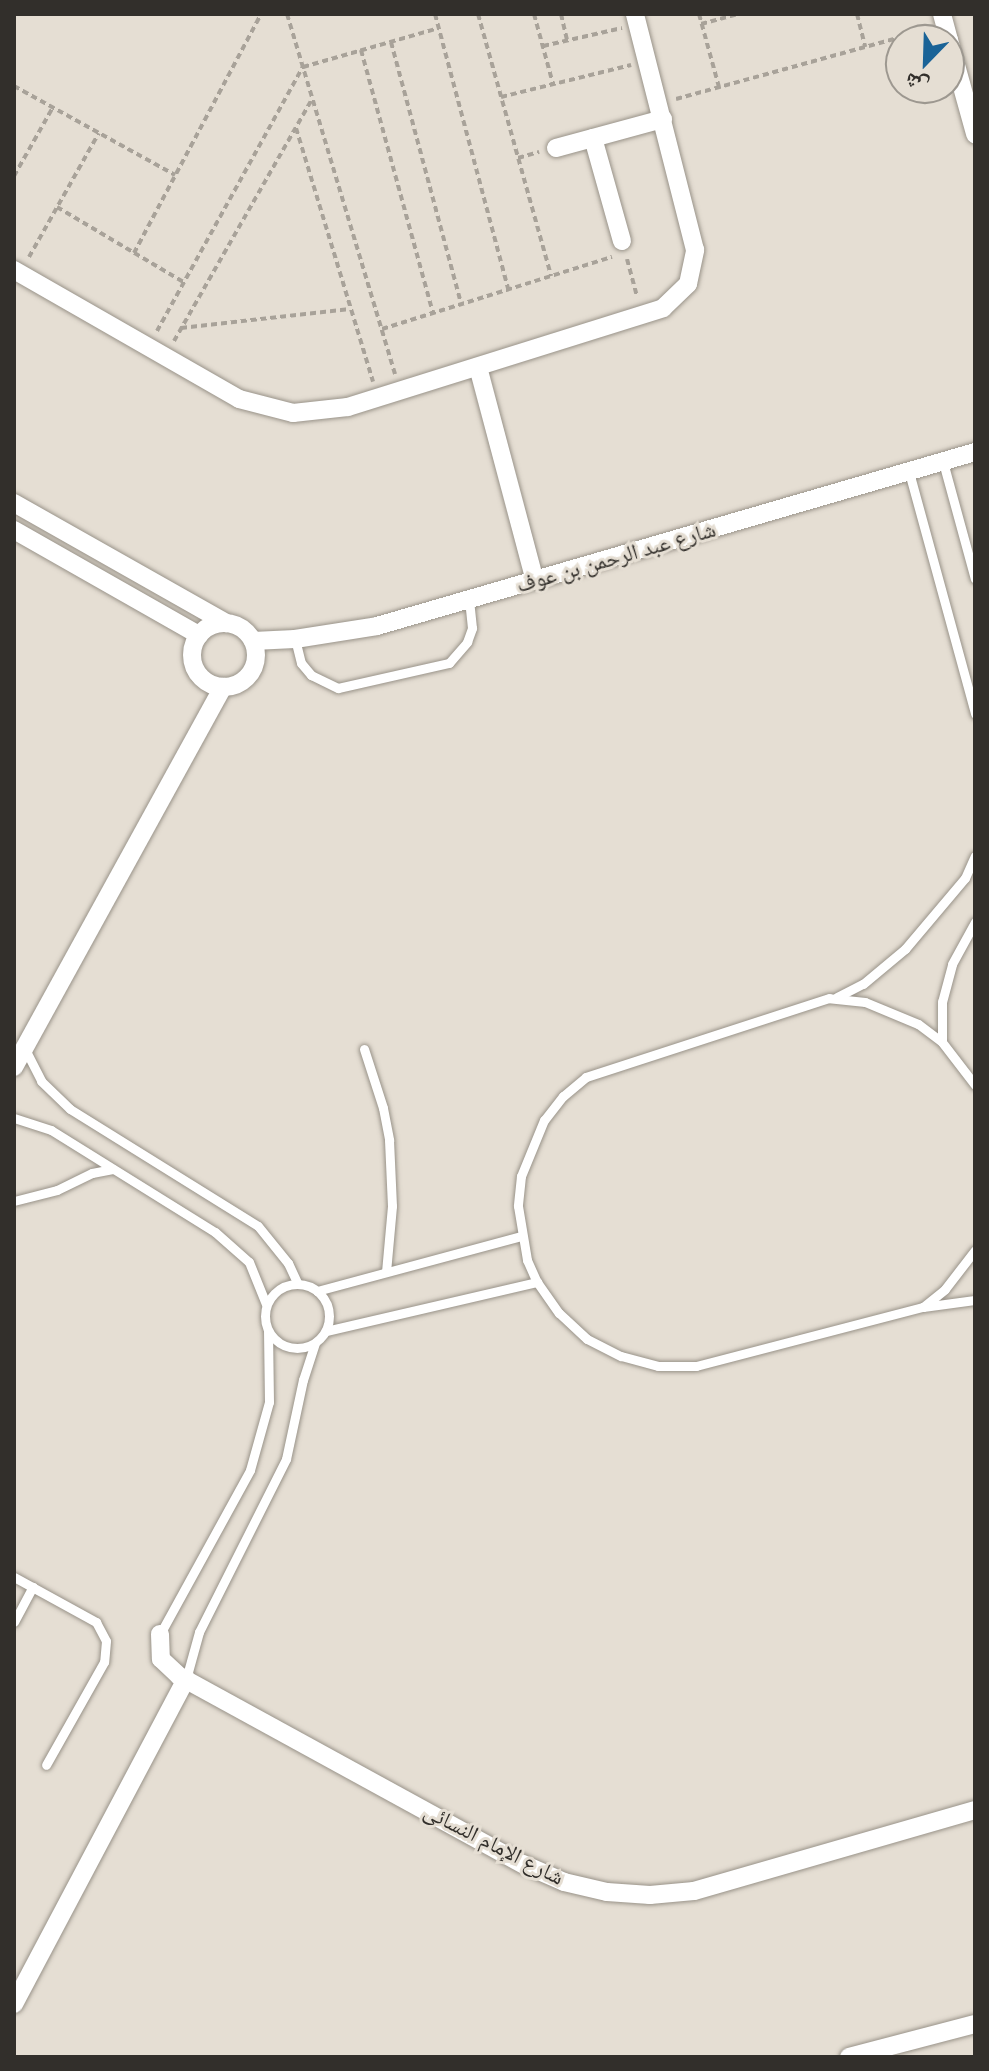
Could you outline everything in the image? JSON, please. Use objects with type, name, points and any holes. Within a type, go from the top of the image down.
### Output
[{"type":"street","points":[[17,272],[239,399],[265,408],[321,412],[378,399],[663,308],[677,298],[694,267],[692,232],[637,19]]},
{"type":"street","points":[[965,98],[975,134]]},
{"type":"street","points":[[556,148],[593,138],[661,112]]},
{"type":"street","points":[[593,138],[622,241]]},
{"type":"street","points":[[478,367],[535,581]]},
{"type":"street","name":"شارع عبد الرحمن بن عوف","points":[[253,641],[295,639],[377,626],[975,452]]},
{"type":"street","points":[[14,503],[226,623],[242,629],[253,641],[255,663],[249,675],[237,684],[223,687],[208,683],[197,672],[192,657],[199,635],[211,626],[226,623]]},
{"type":"street","points":[[14,530],[199,635]]},
{"type":"street","points":[[14,1067],[19,1045],[223,687]]},
{"type":"street","name":"شارع الإمام النسائى","points":[[160,1634],[161,1659],[169,1669],[186,1679],[523,1864],[564,1882],[607,1892],[650,1895],[694,1891],[975,1810]]},
{"type":"street","points":[[14,2004],[186,1679]]},
{"type":"street","points":[[849,2057],[975,2024]]},
{"type":"lane","points":[[943,462],[975,579]]},
{"type":"lane","points":[[909,472],[975,714]]},
{"type":"lane","points":[[295,639],[301,663],[311,675],[338,688],[352,685],[449,663],[467,642],[472,628],[469,600]]},
{"type":"lane","points":[[975,856],[965,878],[905,949],[863,984],[836,998],[586,1077],[553,1108],[530,1147],[519,1191],[521,1236],[537,1282],[559,1313],[587,1339],[621,1356],[658,1366],[696,1366],[923,1307],[975,1300]]},
{"type":"lane","points":[[942,1042],[942,1002],[952,964],[975,922]]},
{"type":"lane","points":[[836,998],[892,1011],[942,1042],[975,1085]]},
{"type":"lane","points":[[19,1045],[41,1081],[70,1109],[258,1226],[288,1263],[298,1284]]},
{"type":"lane","points":[[364,1049],[383,1108],[389,1140],[392,1206],[386,1272]]},
{"type":"lane","points":[[14,1118],[51,1130],[234,1245],[249,1262],[266,1304],[269,1402],[250,1470],[160,1634]]},
{"type":"lane","points":[[14,1201],[57,1190],[92,1173],[113,1169]]},
{"type":"lane","points":[[266,1304],[275,1291],[298,1284],[317,1291],[521,1236]]},
{"type":"lane","points":[[923,1307],[945,1289],[975,1250]]},
{"type":"lane","points":[[186,1679],[199,1632],[275,1487],[286,1459],[307,1361],[315,1343],[326,1331],[537,1282]]},
{"type":"lane","points":[[317,1291],[328,1309],[326,1331]]},
{"type":"lane","points":[[268,1331],[285,1347],[300,1349],[315,1343]]},
{"type":"lane","points":[[14,1577],[96,1622],[106,1641],[104,1662],[46,1765]]},
{"type":"lane","points":[[14,1622],[33,1587]]},
{"type":"path","points":[[134,253],[261,14]]},
{"type":"path","points":[[287,14],[401,391]]},
{"type":"path","points":[[435,14],[508,289]]},
{"type":"path","points":[[478,14],[551,276]]},
{"type":"path","points":[[534,14],[553,84]]},
{"type":"path","points":[[561,14],[567,41]]},
{"type":"path","points":[[699,14],[719,87]]},
{"type":"path","points":[[701,24],[739,14]]},
{"type":"path","points":[[857,14],[865,47]]},
{"type":"path","points":[[543,46],[637,19]]},
{"type":"path","points":[[148,347],[303,67],[439,28]]},
{"type":"path","points":[[391,42],[461,304]]},
{"type":"path","points":[[661,112],[719,87],[885,43]]},
{"type":"path","points":[[361,50],[433,313]]},
{"type":"path","points":[[501,97],[648,61]]},
{"type":"path","points":[[14,86],[175,175]]},
{"type":"path","points":[[165,357],[312,99]]},
{"type":"path","points":[[14,176],[17,165],[53,107]]},
{"type":"path","points":[[296,128],[378,399]]},
{"type":"path","points":[[17,272],[99,133]]},
{"type":"path","points":[[57,207],[185,283]]},
{"type":"path","points":[[382,329],[625,253],[642,315]]},
{"type":"path","points":[[181,328],[350,309]]}]
